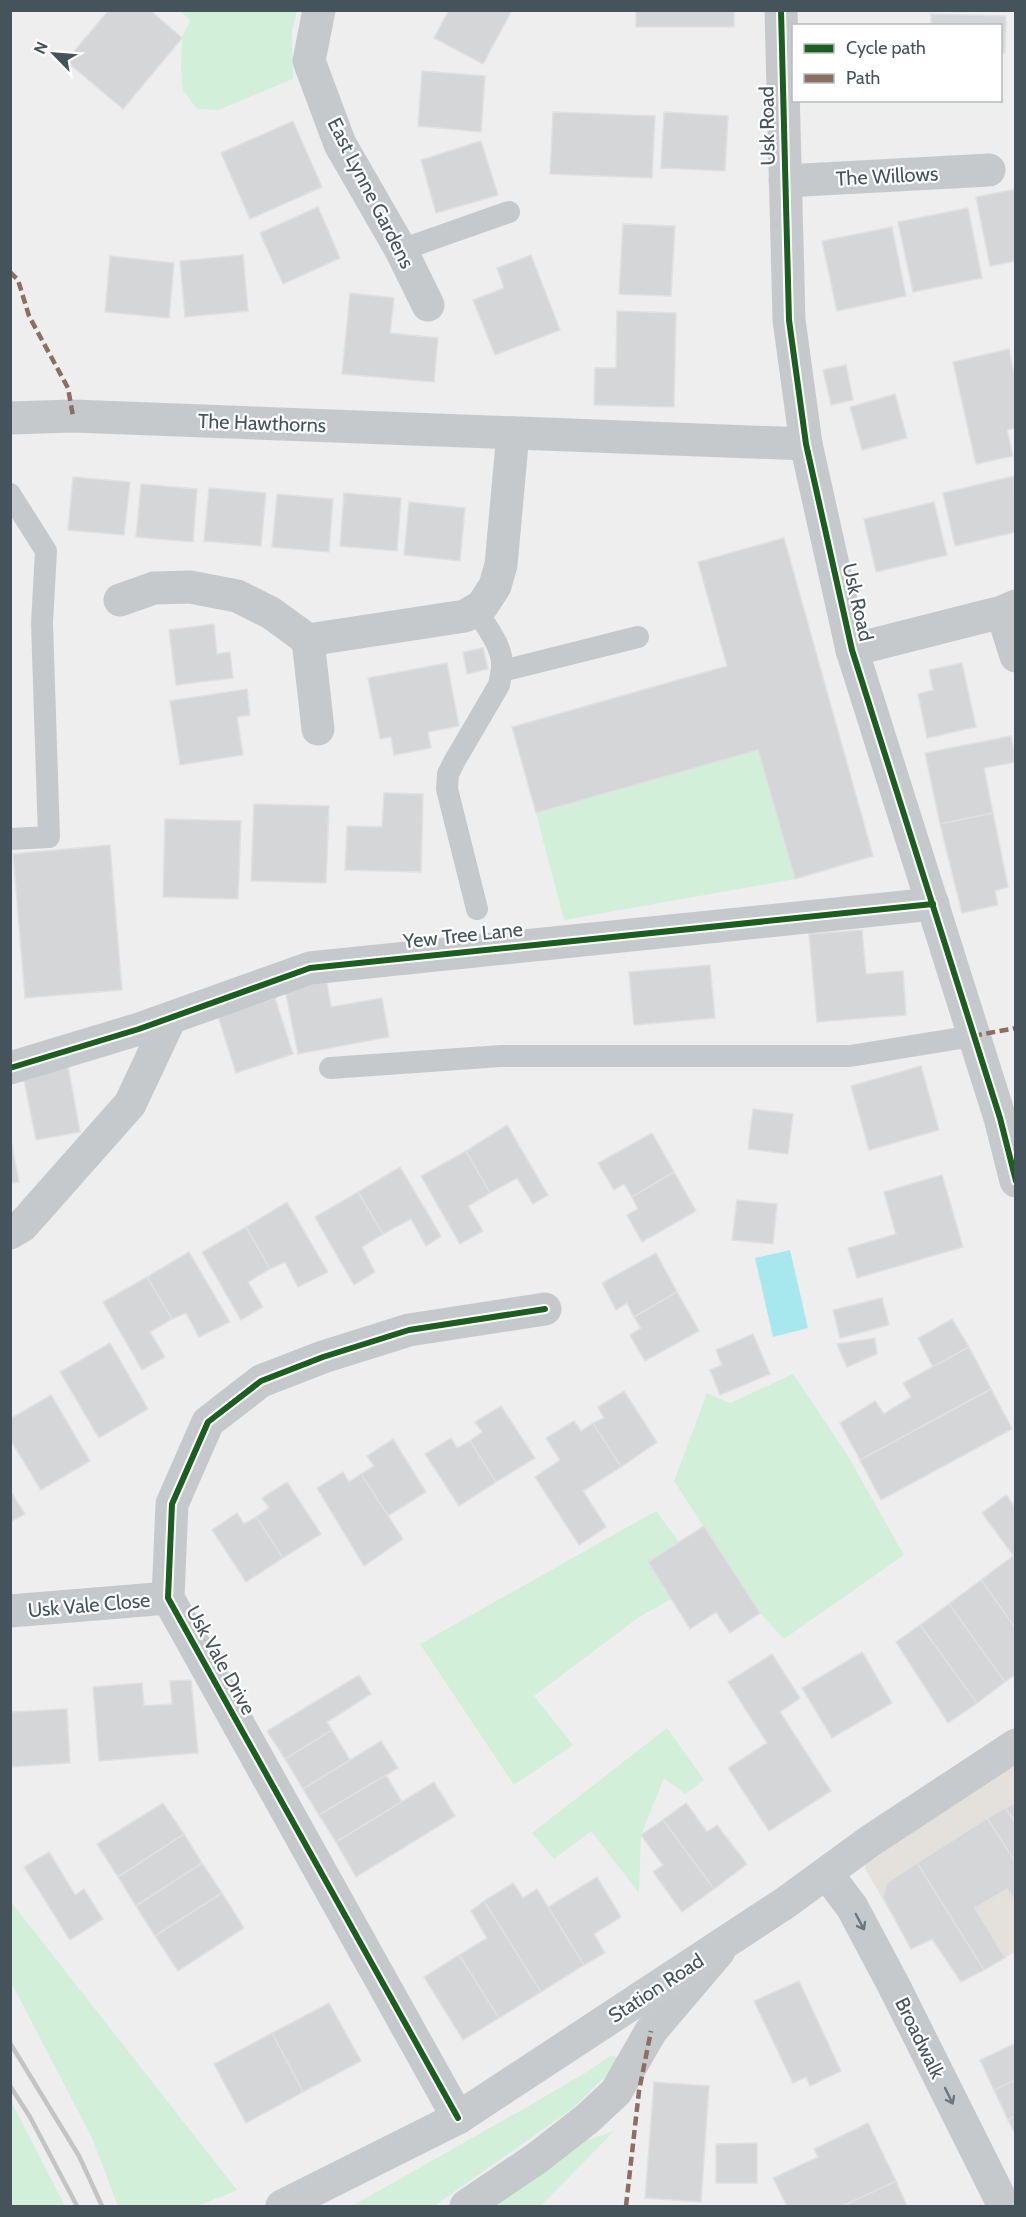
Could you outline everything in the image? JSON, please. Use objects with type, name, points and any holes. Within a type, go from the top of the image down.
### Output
[{"type":"main road","name":"Station Road","points":[[282,2206],[459,2118],[827,1874],[870,1841],[1013,1753]]},
{"type":"street","name":"East Lynne Gardens","points":[[319,10],[309,62],[340,144],[401,250],[428,305]]},
{"type":"street","name":"Usk Road","points":[[781,10],[789,320],[806,444],[852,650],[1000,1118],[1016,1181]]},
{"type":"street","name":"The Willows","points":[[785,181],[989,170]]},
{"type":"street","name":"The Hawthorns","points":[[10,418],[73,416],[806,444]]},
{"type":"street","points":[[120,600],[154,588],[190,587],[237,596],[271,613],[308,640],[465,616],[482,606],[495,586],[501,565],[513,433]]},
{"type":"street","points":[[852,650],[1009,609],[1016,656]]},
{"type":"street","points":[[308,640],[318,729]]},
{"type":"street","name":"Yew Tree Lane","points":[[10,1068],[170,1019],[310,968],[933,904]]},
{"type":"street","points":[[10,1233],[22,1226],[130,1104],[170,1019]]},
{"type":"street","name":"Usk Vale Drive","points":[[459,2118],[168,1598],[172,1504],[208,1422],[261,1381],[409,1330],[545,1309]]},
{"type":"street","name":"Usk Vale Close","points":[[10,1611],[168,1598]]},
{"type":"street","name":"Broadwalk","points":[[827,1874],[852,1907],[1004,2206]]},
{"type":"street","points":[[466,2206],[537,2158],[587,2119],[616,2092],[651,2031],[727,1941]]},
{"type":"lane","points":[[401,250],[509,212]]},
{"type":"lane","points":[[10,494],[46,551],[42,623],[49,837],[10,839]]},
{"type":"lane","points":[[476,610],[497,646],[503,664],[502,671],[499,685],[448,774],[447,789],[477,909]]},
{"type":"lane","points":[[502,671],[638,637]]},
{"type":"lane","points":[[330,1068],[501,1056],[850,1056],[973,1036]]},
{"type":"shaded area","points":[[1015,1745],[1015,1952],[961,1982],[933,1940],[911,1949],[865,1868],[870,1841]]},
{"type":"green space","points":[[180,11],[297,11],[292,32],[293,79],[218,110],[197,109],[183,90],[182,38],[190,20]]},
{"type":"green space","points":[[758,750],[795,879],[564,920],[536,813]]},
{"type":"green space","points":[[793,1374],[848,1456],[904,1555],[784,1639],[760,1613],[674,1481],[707,1393],[730,1403]]},
{"type":"green space","points":[[656,1511],[679,1542],[648,1563],[671,1599],[639,1617],[534,1696],[573,1745],[514,1785],[420,1644]]},
{"type":"green space","points":[[667,1728],[704,1780],[685,1794],[664,1778],[641,1835],[639,1893],[591,1831],[554,1859],[532,1833]]},
{"type":"green space","points":[[11,1902],[237,2190],[198,2206],[118,2206],[92,2138],[11,1982]]},
{"type":"green space","points":[[610,2056],[619,2057],[615,2067],[572,2109],[434,2206],[352,2206],[534,2103]]},
{"type":"green space","points":[[11,2101],[65,2206],[11,2206]]},
{"type":"green space","points":[[614,2131],[541,2206],[496,2206],[570,2146]]},
{"type":"water","points":[[790,1250],[808,1328],[773,1337],[755,1258]]},
{"type":"building","points":[[109,10],[150,10],[182,38],[123,109],[66,61]]},
{"type":"building","points":[[449,10],[512,10],[483,64],[434,38]]},
{"type":"building","points":[[636,10],[734,10],[734,27],[636,27]]},
{"type":"building","points":[[931,14],[1006,16],[1005,53],[1002,53],[1002,24],[931,24]]},
{"type":"building","points":[[422,71],[485,76],[481,132],[418,126]]},
{"type":"building","points":[[553,112],[655,116],[652,178],[550,174]]},
{"type":"building","points":[[664,112],[728,116],[725,171],[661,168]]},
{"type":"building","points":[[293,121],[322,187],[250,219],[221,153]]},
{"type":"building","points":[[481,141],[498,195],[436,213],[421,160]]},
{"type":"building","points":[[1016,189],[1016,261],[990,266],[976,197]]},
{"type":"building","points":[[318,207],[340,258],[283,284],[260,233]]},
{"type":"building","points":[[968,208],[982,278],[913,292],[898,222]]},
{"type":"building","points":[[623,224],[675,226],[671,296],[619,294]]},
{"type":"building","points":[[892,227],[906,296],[837,311],[822,241]]},
{"type":"building","points":[[243,255],[248,311],[185,317],[180,261]]},
{"type":"building","points":[[531,255],[560,330],[495,355],[473,300],[504,288],[497,268]]},
{"type":"building","points":[[110,256],[174,263],[169,318],[105,312]]},
{"type":"building","points":[[350,293],[394,298],[390,333],[438,338],[434,382],[342,374]]},
{"type":"building","points":[[617,311],[676,313],[674,407],[594,405],[595,368],[616,368]]},
{"type":"building","points":[[1009,349],[1014,373],[1016,372],[1016,428],[1007,430],[1013,456],[976,464],[953,362]]},
{"type":"building","points":[[846,365],[853,400],[831,405],[823,370]]},
{"type":"building","points":[[895,394],[907,438],[862,450],[850,407]]},
{"type":"building","points":[[1014,476],[1016,532],[955,546],[943,493]]},
{"type":"building","points":[[73,477],[130,482],[124,535],[68,530]]},
{"type":"building","points":[[141,484],[197,489],[193,542],[136,537]]},
{"type":"building","points":[[209,488],[266,493],[261,546],[204,541]]},
{"type":"building","points":[[344,493],[401,498],[397,551],[340,546]]},
{"type":"building","points":[[277,494],[333,499],[329,552],[272,547]]},
{"type":"building","points":[[409,502],[465,508],[460,561],[404,555]]},
{"type":"building","points":[[934,502],[947,555],[876,572],[864,519]]},
{"type":"building","points":[[784,538],[873,856],[795,879],[758,750],[536,813],[512,727],[727,666],[698,562]]},
{"type":"building","points":[[214,624],[217,654],[230,652],[233,678],[176,685],[169,630]]},
{"type":"building","points":[[483,648],[488,669],[467,674],[463,652]]},
{"type":"building","points":[[447,663],[459,726],[428,732],[431,748],[394,755],[391,737],[380,739],[368,678]]},
{"type":"building","points":[[962,663],[976,727],[927,738],[918,694],[933,690],[929,670]]},
{"type":"building","points":[[247,689],[250,715],[237,717],[243,755],[180,765],[170,701]]},
{"type":"building","points":[[1011,736],[1016,762],[984,768],[993,813],[940,824],[925,753]]},
{"type":"building","points":[[384,793],[423,794],[421,872],[345,870],[347,826],[382,827]]},
{"type":"building","points":[[254,804],[329,806],[326,883],[251,881]]},
{"type":"building","points":[[993,813],[1008,887],[995,891],[998,905],[962,913],[940,824]]},
{"type":"building","points":[[165,819],[241,821],[238,899],[163,897]]},
{"type":"building","points":[[110,845],[122,990],[25,998],[13,854]]},
{"type":"building","points":[[862,930],[866,974],[903,971],[906,1015],[817,1022],[809,934]]},
{"type":"building","points":[[710,965],[715,1018],[634,1025],[629,972]]},
{"type":"building","points":[[326,977],[331,1007],[382,998],[389,1037],[298,1054],[284,984]]},
{"type":"building","points":[[275,998],[293,1054],[236,1073],[218,1016]]},
{"type":"building","points":[[68,1066],[80,1132],[36,1140],[23,1075]]},
{"type":"building","points":[[921,1066],[939,1130],[869,1150],[851,1086]]},
{"type":"building","points":[[753,1109],[793,1114],[788,1154],[748,1149]]},
{"type":"building","points":[[507,1125],[548,1195],[533,1204],[517,1178],[490,1193],[466,1151]]},
{"type":"building","points":[[652,1133],[674,1172],[632,1197],[624,1184],[614,1190],[598,1163]]},
{"type":"building","points":[[10,1135],[19,1182],[10,1183]]},
{"type":"building","points":[[466,1151],[490,1193],[468,1206],[483,1231],[460,1244],[421,1176]]},
{"type":"building","points":[[400,1167],[441,1236],[426,1246],[411,1219],[383,1234],[358,1192]]},
{"type":"building","points":[[674,1172],[696,1211],[642,1242],[627,1215],[638,1209],[632,1197]]},
{"type":"building","points":[[942,1175],[963,1247],[857,1278],[848,1248],[896,1234],[884,1192]]},
{"type":"building","points":[[358,1192],[383,1234],[362,1247],[375,1272],[354,1285],[315,1217]]},
{"type":"building","points":[[737,1200],[777,1204],[773,1244],[732,1240]]},
{"type":"building","points":[[287,1202],[328,1272],[298,1287],[285,1262],[270,1269],[246,1227]]},
{"type":"building","points":[[246,1227],[270,1269],[248,1282],[263,1307],[241,1320],[202,1252]]},
{"type":"building","points":[[189,1252],[230,1322],[199,1337],[186,1313],[172,1319],[147,1277]]},
{"type":"building","points":[[656,1253],[677,1292],[634,1317],[627,1303],[616,1310],[602,1283]]},
{"type":"building","points":[[147,1277],[172,1319],[150,1332],[165,1357],[142,1370],[103,1302]]},
{"type":"building","points":[[677,1292],[699,1331],[645,1361],[630,1335],[641,1328],[634,1317]]},
{"type":"building","points":[[882,1298],[889,1325],[840,1338],[833,1310]]},
{"type":"building","points":[[952,1319],[969,1347],[933,1367],[918,1338]]},
{"type":"building","points":[[753,1334],[770,1374],[720,1395],[710,1370],[722,1365],[716,1350]]},
{"type":"building","points":[[875,1338],[877,1354],[847,1367],[837,1344]]},
{"type":"building","points":[[110,1343],[148,1409],[99,1438],[60,1372]]},
{"type":"building","points":[[969,1347],[991,1389],[860,1460],[840,1423],[875,1401],[884,1414],[911,1397],[903,1383]]},
{"type":"building","points":[[991,1389],[1012,1429],[881,1500],[860,1460]]},
{"type":"building","points":[[624,1391],[657,1442],[621,1467],[593,1423],[604,1418],[598,1407]]},
{"type":"building","points":[[51,1395],[90,1461],[41,1490],[10,1439],[10,1419]]},
{"type":"building","points":[[501,1406],[535,1458],[496,1482],[470,1441],[482,1432],[475,1422]]},
{"type":"building","points":[[574,1421],[581,1431],[593,1423],[621,1467],[583,1491],[606,1527],[579,1545],[535,1477],[560,1460],[546,1438]]},
{"type":"building","points":[[451,1438],[457,1448],[470,1441],[496,1482],[459,1506],[425,1454]]},
{"type":"building","points":[[393,1439],[426,1492],[388,1516],[361,1474],[374,1466],[367,1456]]},
{"type":"building","points":[[343,1472],[349,1482],[361,1474],[403,1539],[364,1566],[317,1488]]},
{"type":"building","points":[[287,1482],[321,1534],[283,1558],[256,1517],[269,1508],[262,1498]]},
{"type":"building","points":[[10,1490],[25,1514],[10,1522]]},
{"type":"building","points":[[1006,1495],[1016,1508],[1016,1559],[982,1513]]},
{"type":"building","points":[[237,1513],[244,1524],[256,1517],[283,1558],[246,1582],[212,1530]]},
{"type":"building","points":[[704,1526],[760,1613],[730,1633],[716,1612],[690,1629],[648,1562]]},
{"type":"building","points":[[1013,1556],[1016,1559],[1016,1629],[981,1580]]},
{"type":"building","points":[[981,1580],[1016,1629],[1016,1674],[1005,1682],[949,1604]]},
{"type":"building","points":[[949,1604],[1005,1682],[977,1703],[920,1625]]},
{"type":"building","points":[[920,1625],[977,1703],[948,1723],[896,1642]]},
{"type":"building","points":[[862,1652],[892,1703],[832,1738],[802,1688]]},
{"type":"building","points":[[772,1654],[800,1698],[780,1712],[831,1791],[769,1831],[728,1768],[767,1743],[728,1682]]},
{"type":"building","points":[[359,1675],[371,1694],[327,1722],[332,1730],[285,1759],[267,1731]]},
{"type":"building","points":[[191,1680],[198,1753],[99,1761],[93,1687],[142,1683],[144,1706],[172,1704],[170,1681]]},
{"type":"building","points":[[67,1709],[70,1763],[10,1767],[10,1712]]},
{"type":"building","points":[[332,1730],[350,1760],[303,1789],[285,1759]]},
{"type":"building","points":[[381,1741],[398,1768],[319,1815],[303,1789]]},
{"type":"building","points":[[386,1775],[402,1802],[336,1842],[319,1815]]},
{"type":"building","points":[[434,1782],[455,1816],[356,1877],[336,1842]]},
{"type":"building","points":[[1016,1802],[1016,1823],[1005,1808]]},
{"type":"building","points":[[163,1803],[184,1834],[118,1877],[97,1844]]},
{"type":"building","points":[[686,1803],[707,1832],[717,1825],[747,1864],[714,1889],[663,1820]]},
{"type":"building","points":[[1005,1808],[1016,1823],[1016,1863],[987,1818]]},
{"type":"building","points":[[987,1818],[1016,1863],[1016,1902],[1007,1889],[975,1908],[1005,1958],[984,1970],[917,1863]]},
{"type":"building","points":[[663,1820],[714,1889],[682,1912],[653,1872],[663,1865],[641,1835]]},
{"type":"building","points":[[184,1834],[202,1863],[136,1906],[118,1877]]},
{"type":"building","points":[[49,1852],[75,1895],[84,1889],[103,1919],[70,1940],[24,1867]]},
{"type":"building","points":[[202,1863],[222,1893],[155,1936],[136,1906]]},
{"type":"building","points":[[917,1863],[984,1970],[961,1982],[932,1939],[911,1949],[883,1897],[887,1883]]},
{"type":"building","points":[[597,1877],[621,1917],[594,1934],[605,1953],[584,1965],[548,1907]]},
{"type":"building","points":[[513,1883],[523,1898],[537,1889],[584,1965],[541,1992],[484,1901]]},
{"type":"building","points":[[222,1893],[244,1928],[178,1971],[155,1936]]},
{"type":"building","points":[[484,1901],[541,1992],[499,2018],[459,1955],[487,1938],[471,1911]]},
{"type":"building","points":[[459,1955],[499,2018],[463,2040],[424,1977]]},
{"type":"building","points":[[799,1981],[841,2071],[810,2086],[806,2077],[793,2083],[754,2001]]},
{"type":"building","points":[[329,2003],[361,2061],[303,2092],[272,2033]]},
{"type":"building","points":[[272,2033],[303,2092],[246,2123],[214,2064]]},
{"type":"building","points":[[1016,2043],[1016,2080],[994,2090],[980,2060]]},
{"type":"building","points":[[1016,2080],[1016,2116],[1008,2120],[994,2090]]},
{"type":"building","points":[[654,2082],[709,2086],[701,2202],[645,2198]]},
{"type":"building","points":[[1016,2116],[1016,2136],[1008,2120]]},
{"type":"building","points":[[868,2123],[896,2181],[843,2206],[787,2206],[773,2178],[818,2157],[814,2149]]},
{"type":"building","points":[[757,2143],[757,2183],[716,2183],[716,2144]]},
{"type":"building","points":[[896,2181],[907,2206],[843,2206]]},
{"type":"railway","points":[[10,2043],[79,2156],[102,2206]]},
{"type":"railway","points":[[10,2086],[30,2117],[77,2206]]},
{"type":"marked path","points":[[10,272],[18,280],[29,316],[68,388],[73,416]]},
{"type":"marked path","points":[[973,1036],[1016,1028]]},
{"type":"marked path","points":[[626,2206],[639,2091],[651,2031]]},
{"type":"cycle path","points":[[781,10],[789,320],[806,444],[852,650],[1000,1118],[1016,1181]]},
{"type":"cycle path","points":[[10,1068],[139,1029],[310,968],[933,904]]},
{"type":"cycle path","points":[[458,2118],[168,1598],[172,1504],[208,1422],[261,1381],[323,1357],[409,1330],[545,1309]]}]
